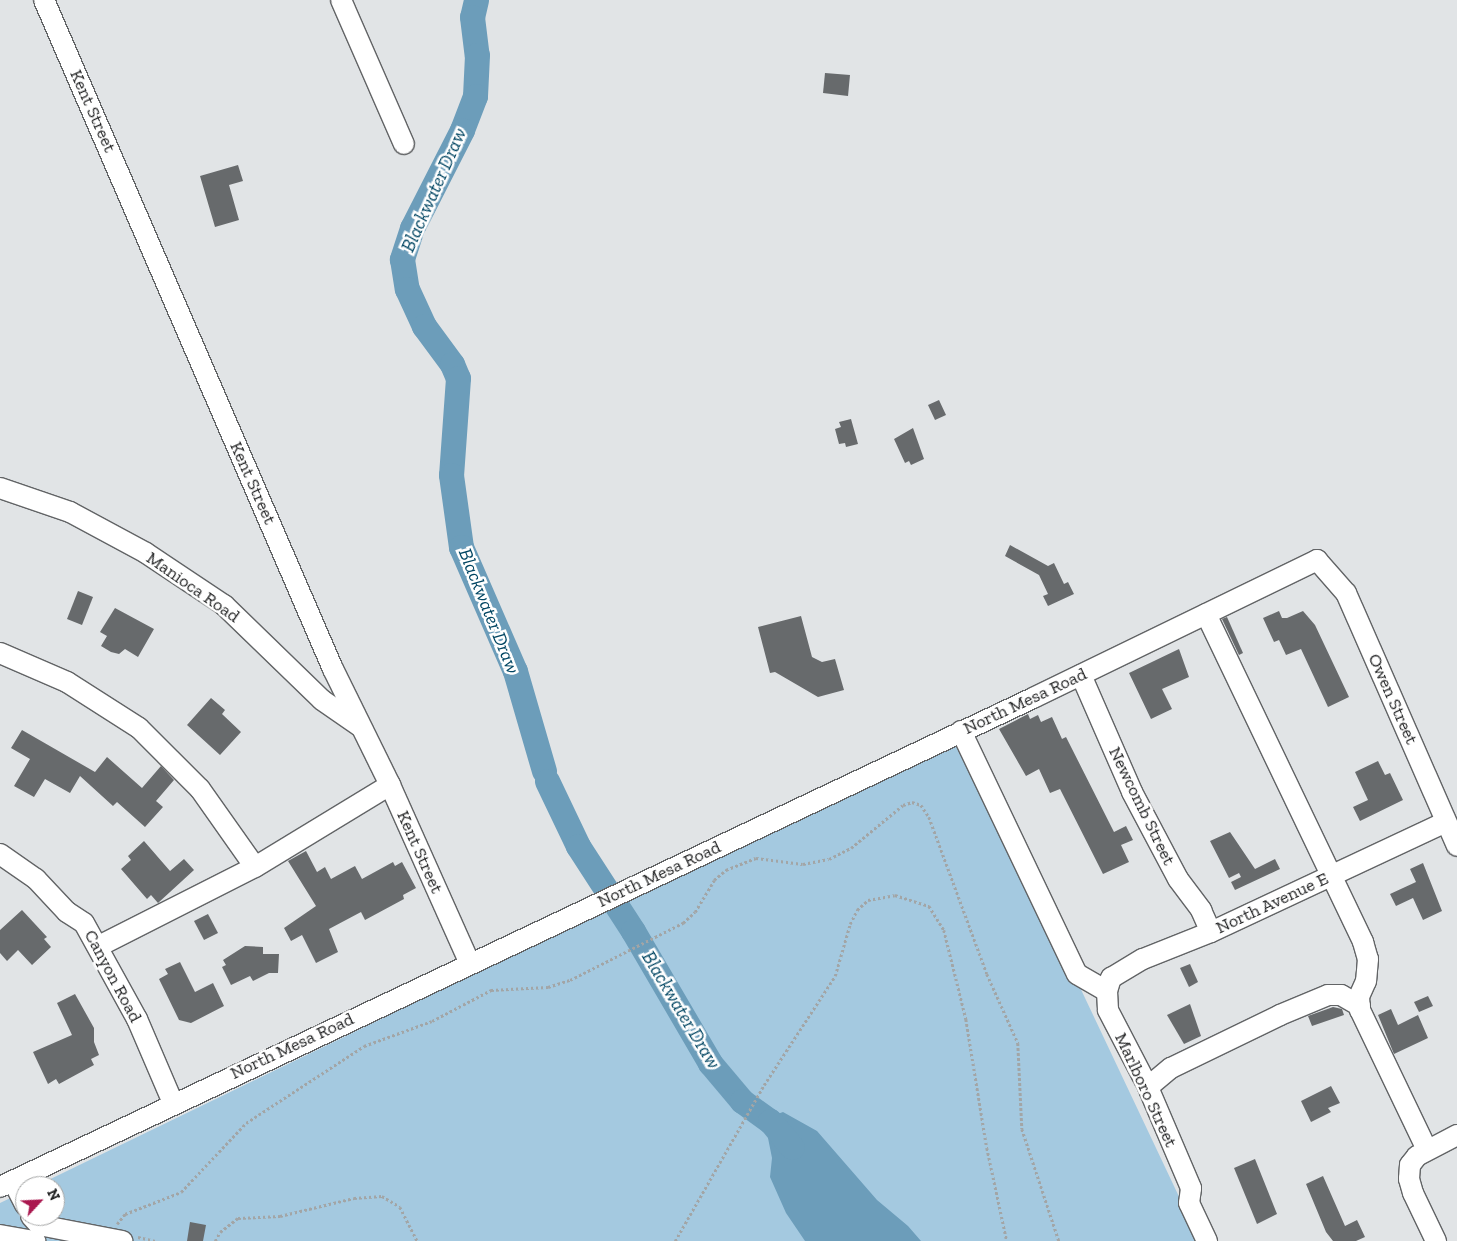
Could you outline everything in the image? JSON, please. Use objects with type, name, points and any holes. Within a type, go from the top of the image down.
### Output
[{"type":"street","name":"Kent Street","points":[[44,0],[361,727],[390,785],[469,962]]},
{"type":"street","points":[[342,0],[404,144]]},
{"type":"street","name":"Manioca Road","points":[[0,488],[70,512],[146,553],[185,578],[224,605],[322,700],[361,727]]},
{"type":"street","name":"North Mesa Road","points":[[7,1184],[469,962],[1081,676],[1317,560]]},
{"type":"street","name":"Owen Street","points":[[1317,560],[1346,593],[1457,846]]},
{"type":"street","points":[[1206,614],[1332,876],[1368,958],[1360,1006]]},
{"type":"street","points":[[0,653],[67,682],[139,728],[200,789],[255,868]]},
{"type":"street","name":"Newcomb Street","points":[[1081,676],[1132,792],[1178,880],[1202,910],[1211,932]]},
{"type":"street","points":[[961,731],[1078,974],[1106,991]]},
{"type":"street","points":[[98,946],[255,868],[390,785]]},
{"type":"street","name":"North Avenue E","points":[[1106,991],[1111,978],[1118,972],[1211,932],[1446,822]]},
{"type":"street","name":"Canyon Road","points":[[0,854],[36,879],[67,912],[84,923],[136,1019],[173,1103]]},
{"type":"street","name":"Marlboro Street","points":[[1106,991],[1108,1010],[1148,1087],[1191,1188],[1189,1203],[1207,1241]]},
{"type":"street","points":[[1148,1087],[1171,1068],[1280,1015],[1328,995],[1342,995],[1360,1006],[1427,1150]]},
{"type":"street","points":[[1436,1241],[1408,1179],[1410,1165],[1427,1150],[1457,1135]]},
{"type":"street","points":[[0,1235],[34,1230],[125,1236]]},
{"type":"path","points":[[156,1241],[125,1236],[117,1221],[181,1192],[246,1123],[364,1046],[432,1021],[491,990],[556,985],[658,937],[690,919],[714,880],[726,870],[765,857],[803,864],[819,863],[851,848],[903,805],[912,802],[921,805],[929,817],[987,974],[1018,1044],[1022,1129],[1059,1241]]},
{"type":"path","points":[[675,1241],[688,1212],[744,1121],[760,1091],[835,976],[850,924],[857,910],[868,900],[880,896],[895,895],[924,902],[940,922],[951,954],[969,1033],[998,1206],[1008,1241]]},
{"type":"path","points":[[215,1241],[220,1232],[238,1218],[280,1216],[354,1198],[382,1196],[400,1207],[417,1241]]},
{"type":"shaded area","points":[[962,738],[1200,1241],[0,1241],[0,1203],[15,1196],[15,1226],[65,1226],[65,1176],[57,1176]]},
{"type":"shaded area","points":[[783,1112],[817,1131],[877,1200],[908,1226],[921,1241],[805,1241],[786,1213],[770,1177],[772,1158],[766,1128],[775,1115]]},
{"type":"building","points":[[825,73],[850,75],[848,96],[823,93]]},
{"type":"building","points":[[238,165],[243,181],[229,185],[239,220],[215,227],[200,176]]},
{"type":"building","points":[[939,400],[946,415],[935,420],[928,405]]},
{"type":"building","points":[[851,419],[858,444],[846,447],[845,443],[839,444],[835,429],[841,427],[839,422]]},
{"type":"building","points":[[913,428],[924,459],[911,465],[909,461],[905,463],[894,439]]},
{"type":"building","points":[[1010,545],[1048,566],[1054,563],[1064,584],[1068,582],[1074,594],[1048,606],[1043,596],[1048,594],[1039,575],[1005,556]]},
{"type":"building","points":[[78,591],[93,597],[82,625],[67,619]]},
{"type":"building","points":[[115,608],[154,629],[138,657],[125,649],[119,654],[101,646],[107,636],[100,632]]},
{"type":"building","points":[[1279,611],[1282,618],[1287,618],[1303,611],[1315,625],[1349,697],[1328,707],[1301,649],[1286,655],[1279,640],[1274,642],[1263,618]]},
{"type":"building","points":[[801,616],[812,657],[822,662],[835,659],[844,690],[818,697],[775,672],[770,673],[758,627]]},
{"type":"building","points":[[1227,617],[1243,653],[1239,655],[1222,619]]},
{"type":"building","points":[[1179,649],[1189,677],[1162,689],[1172,709],[1151,719],[1129,673]]},
{"type":"building","points":[[211,698],[225,710],[222,714],[241,732],[220,755],[187,725]]},
{"type":"building","points":[[1028,714],[1030,719],[1038,715],[1041,722],[1052,717],[1062,739],[1066,737],[1114,832],[1126,826],[1133,840],[1121,845],[1129,862],[1103,874],[1060,789],[1050,793],[1039,769],[1026,776],[999,729]]},
{"type":"building","points":[[22,730],[95,772],[107,757],[142,788],[161,766],[174,780],[156,801],[163,807],[145,827],[117,802],[113,806],[80,776],[70,793],[45,779],[34,797],[14,786],[30,759],[11,748]]},
{"type":"building","points":[[1378,761],[1385,775],[1390,773],[1403,800],[1360,821],[1353,807],[1368,800],[1355,772]]},
{"type":"building","points":[[1230,832],[1255,869],[1275,859],[1280,869],[1235,890],[1231,882],[1241,877],[1239,873],[1229,878],[1210,841]]},
{"type":"building","points":[[144,841],[170,871],[184,859],[194,870],[158,903],[151,895],[147,899],[121,869],[131,860],[128,856]]},
{"type":"building","points":[[306,851],[317,872],[325,867],[331,879],[355,866],[362,879],[393,862],[395,866],[402,862],[416,888],[403,895],[404,899],[365,920],[361,912],[329,929],[338,952],[316,963],[302,935],[291,941],[284,928],[316,906],[288,861]]},
{"type":"building","points":[[1423,863],[1442,911],[1423,920],[1413,898],[1396,906],[1390,894],[1416,882],[1410,869]]},
{"type":"building","points":[[22,910],[47,937],[44,939],[51,947],[32,965],[18,950],[7,961],[0,953],[0,930]]},
{"type":"building","points":[[208,914],[218,933],[204,940],[194,921]]},
{"type":"building","points":[[245,946],[263,947],[263,954],[279,954],[278,973],[269,973],[253,981],[250,976],[231,985],[222,967],[226,965],[223,960]]},
{"type":"building","points":[[180,962],[195,992],[213,983],[224,1006],[191,1023],[179,1020],[159,979],[168,974],[165,969]]},
{"type":"building","points":[[1190,964],[1198,982],[1189,987],[1180,968]]},
{"type":"building","points":[[75,994],[94,1028],[94,1042],[99,1055],[91,1059],[94,1065],[59,1084],[56,1079],[48,1084],[33,1052],[72,1035],[57,1003]]},
{"type":"building","points":[[1428,996],[1433,1006],[1419,1012],[1414,1002]]},
{"type":"building","points":[[1190,1004],[1201,1036],[1184,1044],[1167,1015]]},
{"type":"building","points":[[1333,1007],[1342,1009],[1344,1015],[1312,1026],[1308,1016]]},
{"type":"building","points":[[1391,1009],[1398,1025],[1418,1015],[1428,1038],[1394,1054],[1378,1015]]},
{"type":"building","points":[[1331,1086],[1340,1103],[1328,1108],[1331,1112],[1311,1122],[1301,1101]]},
{"type":"building","points":[[1255,1159],[1277,1214],[1257,1224],[1234,1168]]},
{"type":"building","points":[[1323,1176],[1345,1226],[1357,1220],[1365,1237],[1356,1241],[1333,1241],[1326,1232],[1306,1184]]},
{"type":"building","points":[[190,1222],[206,1225],[203,1241],[187,1241]]},
{"type":"waterway","name":"Blackwater Draw","points":[[476,0],[472,17],[477,55],[475,96],[462,130],[412,228],[402,259],[407,289],[424,326],[452,364],[458,378],[451,475],[461,547],[515,671],[544,771]]},
{"type":"waterway","name":"Blackwater Draw","points":[[547,781],[578,846],[633,931],[710,1063],[742,1101],[770,1121],[792,1147]]}]
